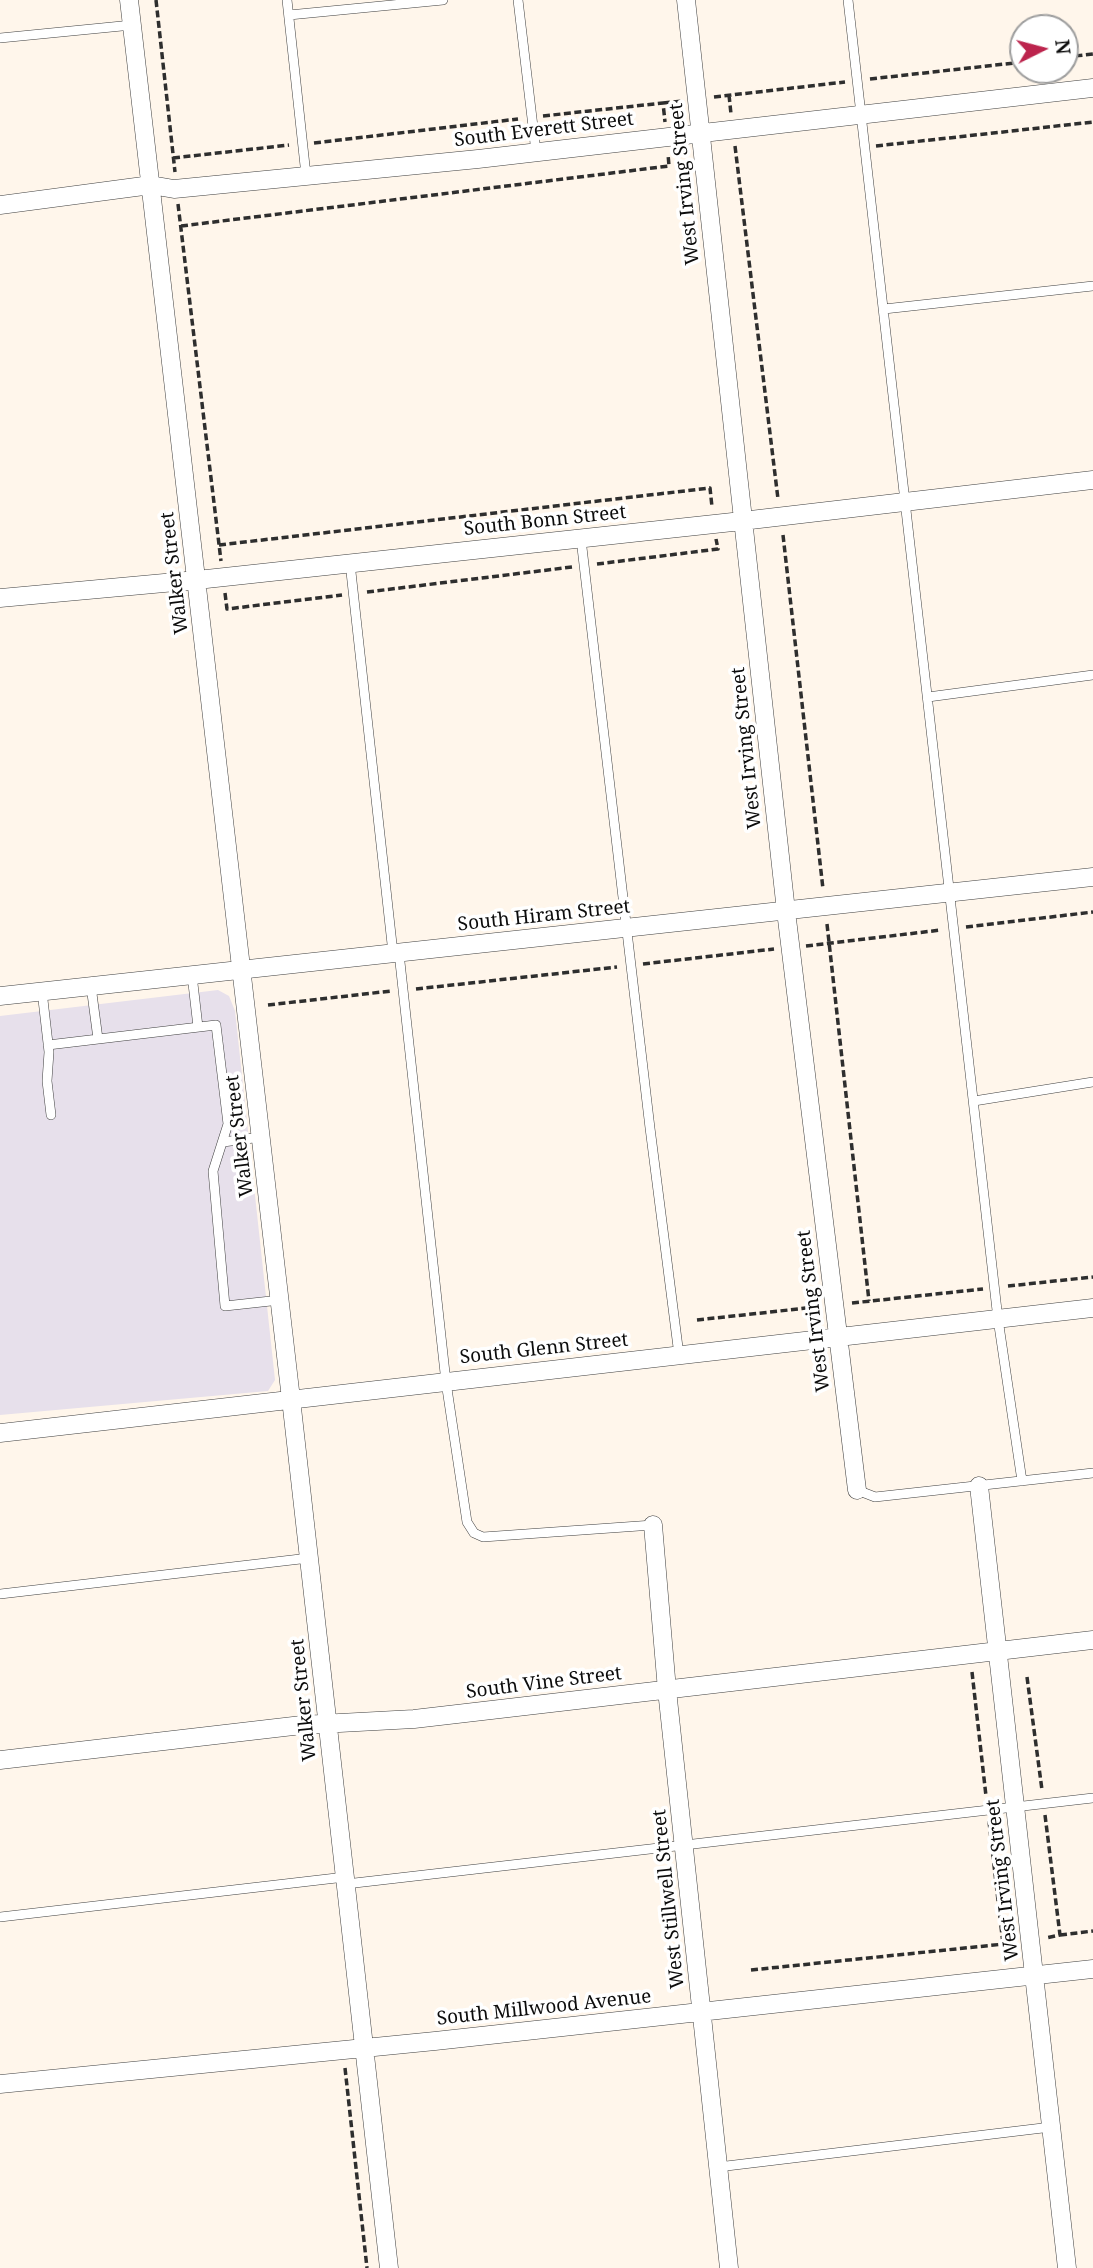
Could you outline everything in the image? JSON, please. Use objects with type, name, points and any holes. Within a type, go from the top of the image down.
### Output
[{"type":"street","name":"Walker Street","points":[[129,0],[389,2268]]},
{"type":"street","name":"West Irving Street","points":[[686,0],[786,911],[857,1490]]},
{"type":"street","name":"South Everett Street","points":[[0,205],[151,185],[176,189],[536,152],[1093,88]]},
{"type":"street","name":"South Bonn Street","points":[[0,598],[581,539],[1093,480]]},
{"type":"street","name":"South Hiram Street","points":[[0,996],[1093,877]]},
{"type":"street","name":"South Glenn Street","points":[[0,1433],[1093,1308]]},
{"type":"street","name":"West Irving Street","points":[[979,1486],[1067,2268]]},
{"type":"street","name":"West Stillwell Street","points":[[653,1525],[667,1690],[729,2268]]},
{"type":"street","name":"South Vine Street","points":[[0,1760],[328,1724],[414,1719],[1093,1640]]},
{"type":"street","name":"South Millwood Avenue","points":[[0,2084],[1093,1969]]},
{"type":"lane","points":[[287,0],[306,175]]},
{"type":"lane","points":[[289,15],[443,0]]},
{"type":"lane","points":[[518,0],[536,152]]},
{"type":"lane","points":[[848,0],[995,1288],[1022,1481]]},
{"type":"lane","points":[[0,38],[132,25]]},
{"type":"lane","points":[[884,309],[1093,286]]},
{"type":"lane","points":[[581,539],[679,1356]]},
{"type":"lane","points":[[350,563],[396,953],[403,990],[446,1381],[467,1522],[474,1533],[483,1537],[653,1525]]},
{"type":"lane","points":[[928,697],[1093,675]]},
{"type":"lane","points":[[192,975],[198,1027]]},
{"type":"lane","points":[[92,986],[98,1039]]},
{"type":"lane","points":[[42,991],[51,1115]]},
{"type":"lane","points":[[48,1045],[216,1025],[228,1124],[212,1171],[225,1306],[280,1300]]},
{"type":"lane","points":[[974,1101],[1093,1082]]},
{"type":"lane","points":[[223,1142],[261,1138]]},
{"type":"lane","points":[[857,1490],[875,1497],[1093,1472]]},
{"type":"lane","points":[[0,1594],[309,1558]]},
{"type":"lane","points":[[0,1917],[684,1845],[1093,1798]]},
{"type":"lane","points":[[718,2167],[1051,2127]]},
{"type":"path","points":[[156,0],[219,545]]},
{"type":"path","points":[[729,95],[781,517],[869,1301]]},
{"type":"path","points":[[865,147],[1093,122]]},
{"type":"path","points":[[268,1005],[1093,912]]},
{"type":"path","points":[[697,1320],[1093,1277]]},
{"type":"path","points":[[1027,1677],[1060,1935]]},
{"type":"path","points":[[751,1970],[1031,1941],[1093,1931]]},
{"type":"path","points":[[344,2062],[367,2268]]},
{"type":"shaded area","points":[[218,990],[229,996],[235,1011],[275,1380],[268,1391],[0,1415],[0,1016]]}]
